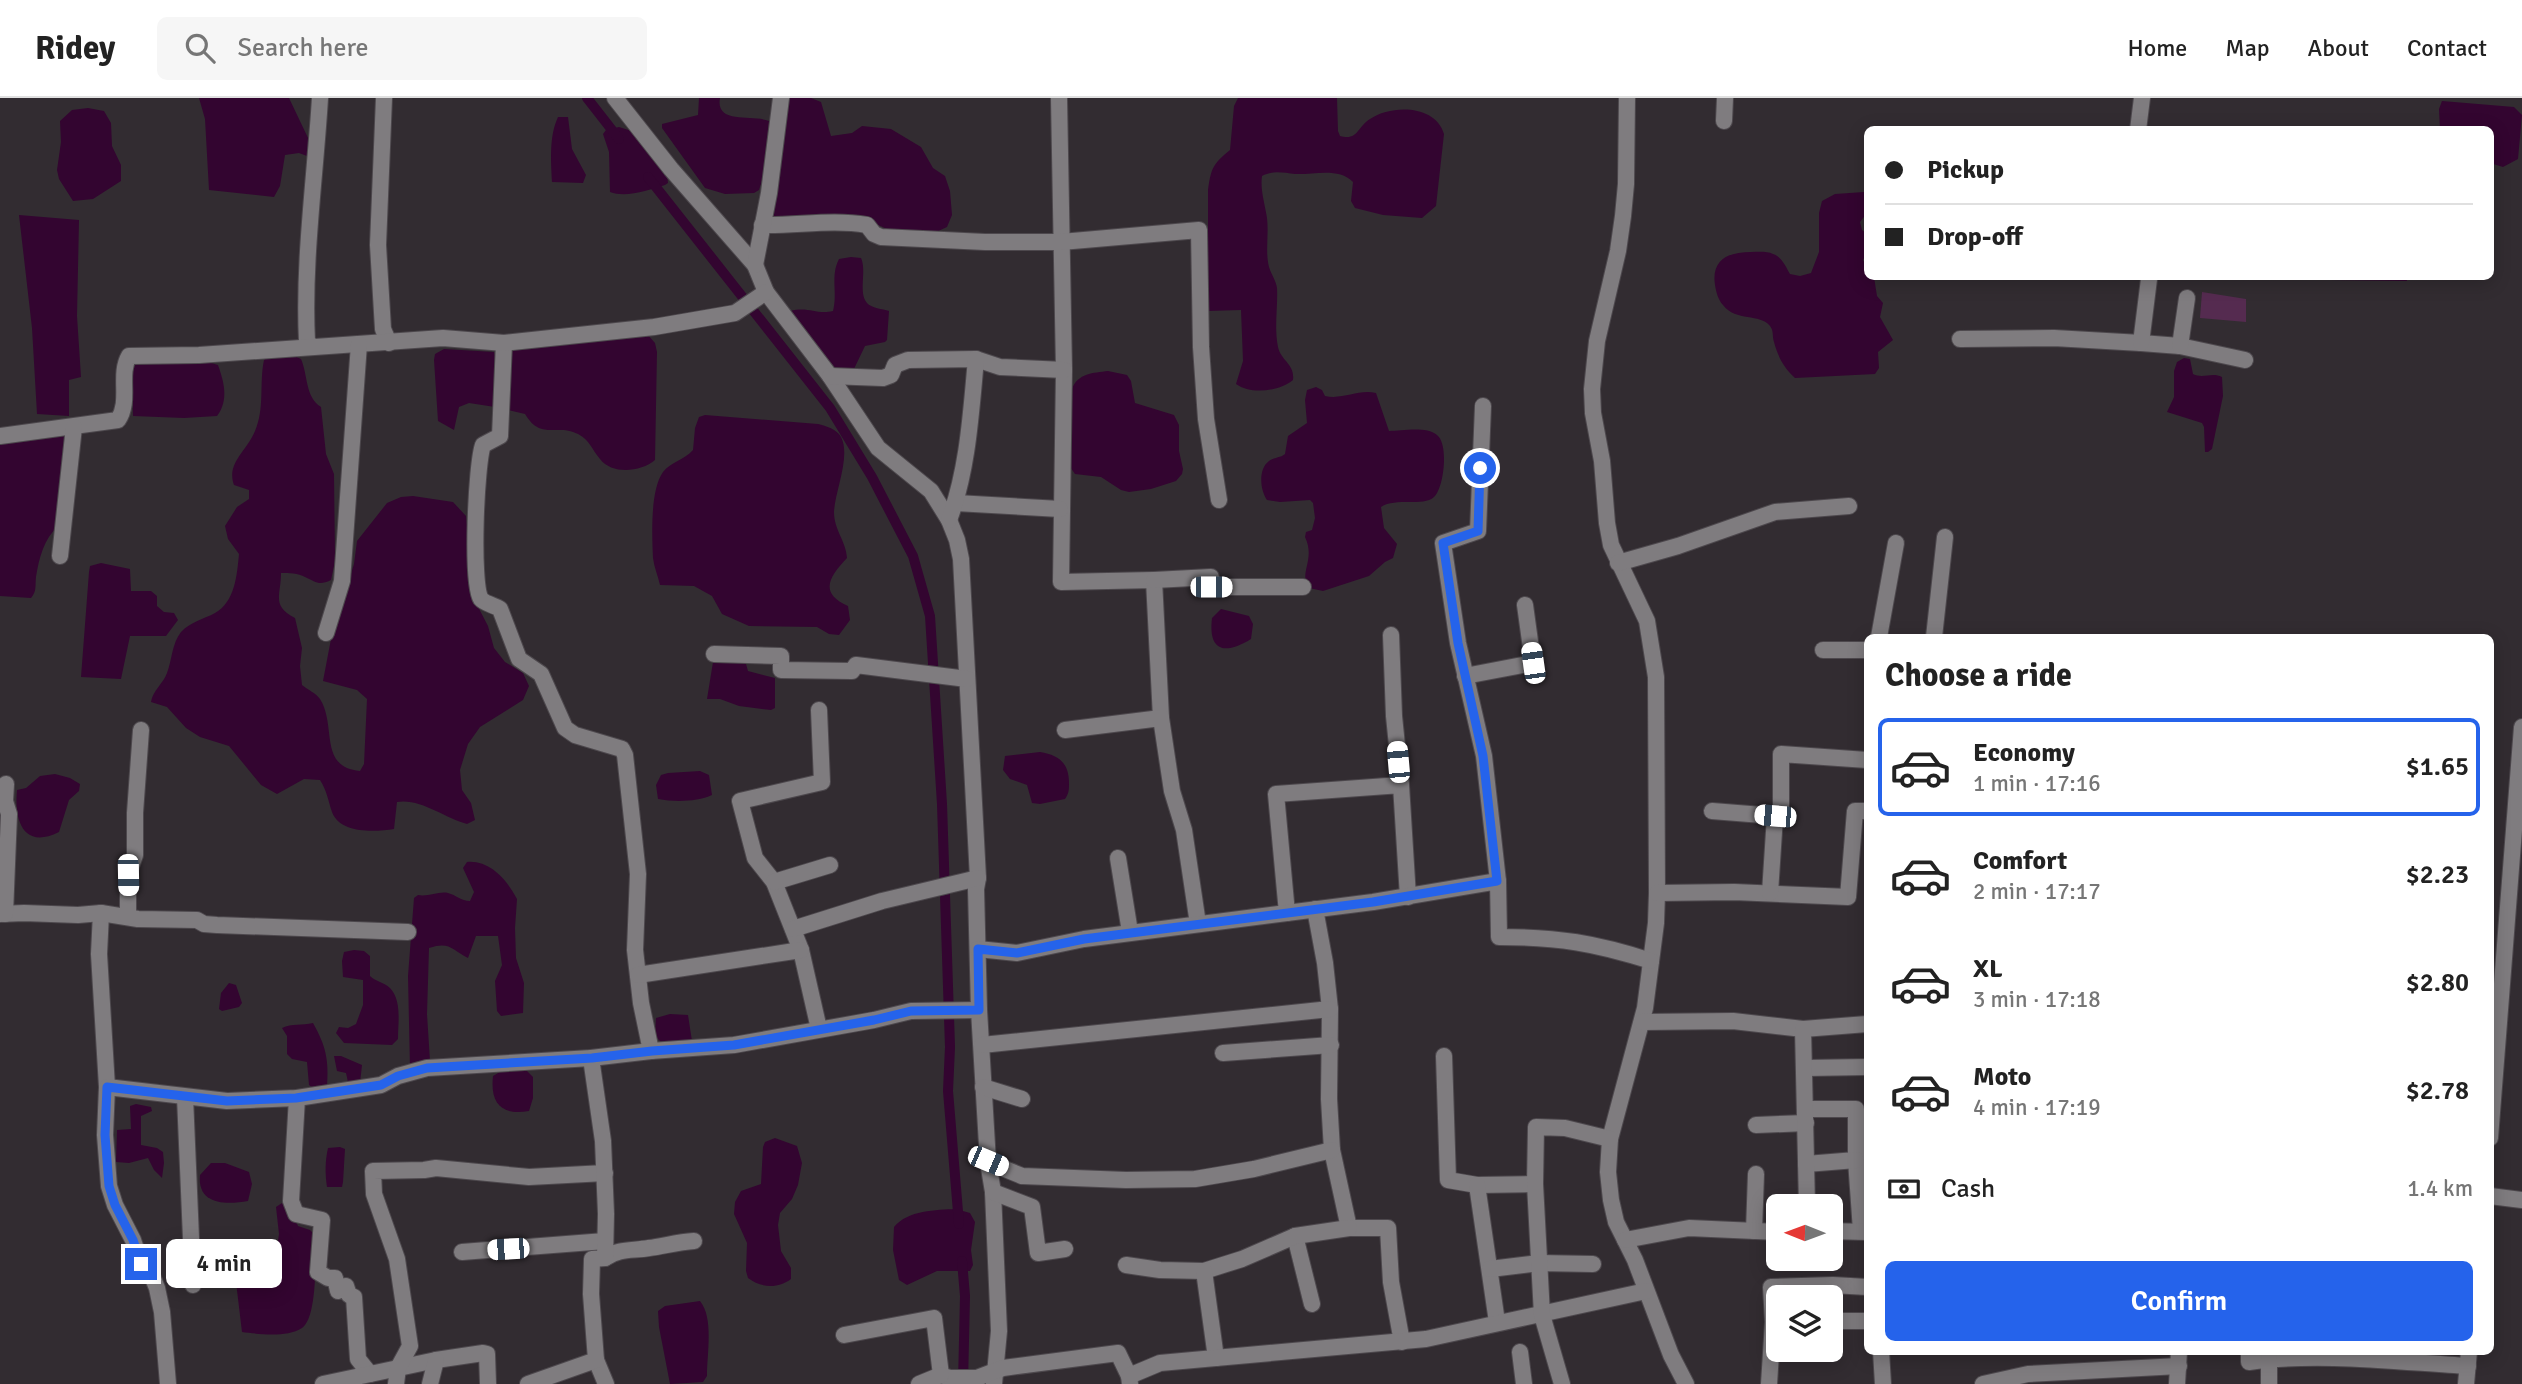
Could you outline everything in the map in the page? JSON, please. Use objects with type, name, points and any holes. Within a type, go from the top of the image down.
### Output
[{"type":"street","points":[[312,346],[307,342],[306,258],[320,98]]},
{"type":"street","points":[[384,98],[377,245],[383,329],[389,343]]},
{"type":"street","points":[[615,98],[671,169],[755,265]]},
{"type":"street","points":[[781,98],[769,193],[755,265],[763,294],[830,376],[878,448],[931,491],[949,520],[961,559],[962,678],[978,949],[972,1010],[982,1045],[988,1161],[993,1192],[999,1331],[995,1378]]},
{"type":"street","points":[[1059,98],[1064,370],[1061,582],[1211,577],[1211,587],[1303,587]]},
{"type":"street","points":[[1627,98],[1623,216],[1618,251],[1597,341],[1592,389],[1611,545],[1647,621],[1656,677],[1657,893],[1656,923],[1642,1022],[1610,1139],[1608,1172],[1616,1222],[1671,1355],[1686,1384]]},
{"type":"street","points":[[1724,121],[1725,98]]},
{"type":"street","points":[[2138,126],[2142,98]]},
{"type":"street","points":[[762,225],[791,226],[833,222],[867,225],[874,234],[881,237],[985,242],[1061,242],[1199,230],[1200,347],[1206,419],[1219,500]]},
{"type":"street","points":[[2141,343],[2148,280]]},
{"type":"street","points":[[0,436],[118,420],[123,413],[124,365],[129,356],[199,355],[443,338],[504,344],[654,327],[736,313],[763,294]]},
{"type":"street","points":[[2180,346],[2187,298]]},
{"type":"street","points":[[1960,339],[2054,338],[2141,343],[2180,346],[2245,360]]},
{"type":"street","points":[[326,633],[344,565],[359,344]]},
{"type":"street","points":[[504,344],[500,436],[483,445],[478,472],[476,531],[479,592],[485,602],[500,609],[519,659],[541,674],[565,728],[575,735],[622,749],[625,755],[638,874],[635,924],[638,975],[652,1051]]},
{"type":"street","points":[[830,376],[883,378],[891,375],[895,365],[908,360],[976,359],[1000,367],[1064,370]]},
{"type":"street","points":[[949,520],[956,503],[971,418],[976,359]]},
{"type":"street","points":[[1483,406],[1478,531],[1443,543],[1458,643],[1483,756],[1497,881],[1499,937],[1546,937],[1587,943],[1651,961]]},
{"type":"street","points":[[60,556],[74,427]]},
{"type":"street","points":[[956,503],[1060,509]]},
{"type":"street","points":[[1618,563],[1678,546],[1775,512],[1849,506]]},
{"type":"street","points":[[1934,634],[1945,537]]},
{"type":"street","points":[[1880,634],[1896,543]]},
{"type":"street","points":[[1154,580],[1161,718],[1172,791],[1184,830],[1198,923]]},
{"type":"street","points":[[1465,676],[1533,663],[1525,605]]},
{"type":"street","points":[[1391,635],[1394,716],[1408,897]]},
{"type":"street","points":[[1823,650],[1864,650]]},
{"type":"street","points":[[714,654],[781,656],[781,670],[852,671],[856,664],[962,678]]},
{"type":"street","points":[[819,710],[822,782],[740,801],[755,858],[774,882],[801,950],[819,1029]]},
{"type":"street","points":[[1065,730],[1161,718]]},
{"type":"street","points":[[2494,1087],[2522,727]]},
{"type":"street","points":[[128,917],[128,875],[135,855],[141,730]]},
{"type":"street","points":[[1712,811],[1781,816],[1781,754],[1864,760]]},
{"type":"street","points":[[6,785],[5,801],[9,814],[3,914],[101,913],[197,920],[204,924],[229,926],[285,926],[408,933]]},
{"type":"street","points":[[1287,913],[1276,794],[1401,785]]},
{"type":"street","points":[[1657,893],[1770,893],[1848,897],[1855,811],[1864,811]]},
{"type":"street","points":[[1770,893],[1775,816]]},
{"type":"street","points":[[1118,858],[1130,932]]},
{"type":"street","points":[[774,882],[830,865]]},
{"type":"street","points":[[793,929],[882,901],[972,880]]},
{"type":"street","points":[[978,949],[1017,953],[1130,932],[1408,897],[1451,887],[1497,881]]},
{"type":"street","points":[[1315,909],[1330,1009],[1329,1099],[1332,1150],[1349,1228]]},
{"type":"street","points":[[101,913],[99,954],[107,1087],[105,1135],[109,1186],[141,1264],[152,1276],[157,1287],[162,1312],[168,1384]]},
{"type":"street","points":[[638,975],[801,950]]},
{"type":"street","points":[[982,1045],[1330,1009]]},
{"type":"street","points":[[107,1087],[227,1101],[296,1098],[381,1085],[398,1076],[427,1068],[592,1058],[734,1045],[911,1011],[972,1010]]},
{"type":"street","points":[[1642,1022],[1732,1021],[1803,1029],[1864,1024]]},
{"type":"street","points":[[1803,1029],[1806,1194]]},
{"type":"street","points":[[1223,1053],[1331,1045]]},
{"type":"street","points":[[1444,1056],[1448,1180],[1476,1185],[1535,1184]]},
{"type":"street","points":[[592,1058],[603,1142],[606,1258]]},
{"type":"street","points":[[1805,1068],[1864,1067]]},
{"type":"street","points":[[983,1087],[1022,1100]]},
{"type":"street","points":[[185,1097],[193,1285]]},
{"type":"street","points":[[296,1098],[291,1201],[296,1214],[322,1220],[318,1272],[328,1278],[335,1278],[338,1291],[345,1286],[349,1295],[354,1297],[358,1326],[358,1359],[370,1374]]},
{"type":"street","points":[[1756,1125],[1862,1109],[1856,1160],[1864,1232],[1843,1231]]},
{"type":"street","points":[[1562,1384],[1542,1315],[1535,1184],[1536,1127],[1565,1128],[1610,1139]]},
{"type":"street","points":[[988,1161],[1022,1176],[1126,1180],[1195,1179],[1234,1174],[1332,1150]]},
{"type":"street","points":[[1805,1164],[1856,1160]]},
{"type":"street","points":[[397,1376],[410,1346],[407,1317],[397,1259],[374,1194],[373,1171],[436,1168],[529,1177],[605,1173]]},
{"type":"street","points":[[1754,1231],[1756,1174]]},
{"type":"street","points":[[1476,1185],[1497,1322]]},
{"type":"street","points":[[993,1192],[1032,1208],[1038,1253],[1065,1249]]},
{"type":"street","points":[[2494,1196],[2522,1200]]},
{"type":"street","points":[[1126,1265],[1160,1270],[1204,1270],[1242,1259],[1295,1236],[1349,1228],[1388,1228],[1391,1282],[1402,1342]]},
{"type":"street","points":[[1625,1240],[1689,1228],[1766,1231]]},
{"type":"street","points":[[1295,1236],[1312,1304]]},
{"type":"street","points":[[462,1252],[605,1241]]},
{"type":"street","points":[[606,1384],[596,1360],[591,1294],[592,1259],[606,1258],[623,1250],[694,1241]]},
{"type":"street","points":[[1490,1269],[1539,1262],[1592,1264]]},
{"type":"street","points":[[1204,1270],[1216,1359]]},
{"type":"street","points":[[1843,1286],[1864,1287]]},
{"type":"street","points":[[995,1378],[1003,1368],[1118,1353],[1130,1380],[1160,1363],[1426,1339],[1646,1291]]},
{"type":"street","points":[[844,1335],[934,1318],[946,1377]]},
{"type":"street","points":[[1843,1321],[1864,1321]]},
{"type":"street","points":[[1520,1352],[1524,1384]]},
{"type":"street","points":[[323,1384],[370,1374],[397,1376],[436,1360],[487,1354],[488,1384]]},
{"type":"street","points":[[1881,1355],[1882,1384]]},
{"type":"street","points":[[2249,1355],[2249,1362],[2269,1359],[2468,1358],[2466,1384]]},
{"type":"street","points":[[1983,1384],[2028,1374],[2179,1359],[2177,1384]]},
{"type":"street","points":[[2269,1359],[2269,1384]]},
{"type":"street","points":[[430,1384],[436,1360]]},
{"type":"street","points":[[528,1384],[596,1360]]},
{"type":"street","points":[[1769,1384],[1771,1362]]},
{"type":"street","points":[[919,1384],[946,1377],[995,1378]]},
{"type":"shaded area","points":[[199,98],[289,98],[309,140],[311,152],[307,156],[299,153],[285,155],[280,186],[274,197],[209,190],[205,119]]},
{"type":"shaded area","points":[[699,98],[720,98],[723,112],[729,115],[769,121],[767,165],[759,190],[754,193],[725,194],[705,188],[662,128],[662,124],[698,115]]},
{"type":"shaded area","points":[[790,98],[811,98],[821,102],[831,136],[852,133],[862,126],[891,129],[921,147],[933,168],[945,176],[950,191],[952,215],[947,227],[934,233],[918,234],[887,229],[863,218],[768,219],[786,101]]},
{"type":"shaded area","points":[[1238,98],[1337,98],[1340,136],[1354,135],[1366,122],[1379,114],[1401,110],[1412,110],[1432,117],[1444,134],[1436,206],[1422,218],[1383,215],[1355,208],[1351,201],[1353,182],[1341,175],[1278,172],[1262,176],[1268,261],[1277,288],[1278,347],[1293,375],[1293,380],[1287,384],[1265,390],[1249,390],[1236,384],[1243,361],[1241,310],[1208,311],[1208,190],[1214,167],[1230,150],[1234,106]]},
{"type":"shaded area","points":[[2442,101],[2514,107],[2522,115],[2518,159],[2503,167],[2494,164],[2494,126],[2440,126],[2439,109]]},
{"type":"shaded area","points":[[88,108],[104,111],[111,123],[112,146],[121,165],[121,181],[93,199],[73,201],[59,179],[57,170],[61,142],[60,121],[72,110]]},
{"type":"shaded area","points":[[558,117],[568,117],[572,149],[586,175],[583,183],[552,182],[552,140]]},
{"type":"shaded area","points":[[619,127],[635,132],[667,174],[668,183],[637,193],[610,192],[609,152],[603,134],[606,130]]},
{"type":"shaded area","points":[[1864,192],[1864,217],[1860,222],[1864,232],[1864,280],[1874,280],[1877,296],[1883,303],[1880,317],[1893,340],[1878,352],[1879,368],[1875,374],[1795,378],[1780,357],[1770,326],[1766,322],[1728,310],[1717,295],[1714,276],[1723,259],[1743,252],[1771,253],[1779,257],[1790,274],[1800,276],[1811,273],[1819,252],[1819,213],[1822,201],[1835,194]]},
{"type":"shaded area","points":[[19,215],[79,220],[77,316],[81,377],[69,380],[69,416],[37,414],[32,328]]},
{"type":"shaded area","points":[[861,258],[863,263],[863,293],[867,303],[889,311],[887,340],[865,346],[853,371],[829,369],[790,311],[833,311],[836,265],[839,259]]},
{"type":"shaded area","points":[[2330,280],[2407,280],[2407,281]]},
{"type":"shaded area","points":[[2202,292],[2246,299],[2246,322],[2200,318]]},
{"type":"shaded area","points":[[648,335],[655,343],[657,352],[655,460],[649,464],[627,470],[612,468],[600,459],[582,436],[570,431],[537,427],[525,414],[508,410],[508,356],[513,349]]},
{"type":"shaded area","points":[[444,349],[494,352],[497,364],[495,407],[469,403],[459,407],[454,430],[438,421],[434,360],[435,354]]},
{"type":"shaded area","points":[[276,352],[301,359],[309,392],[321,407],[326,454],[334,474],[335,561],[331,580],[318,583],[299,575],[281,573],[279,599],[283,609],[295,618],[302,648],[302,685],[320,699],[328,721],[333,754],[338,762],[347,768],[360,771],[364,764],[367,699],[357,690],[323,681],[331,639],[354,564],[357,541],[387,503],[401,497],[413,496],[453,502],[466,516],[475,601],[488,626],[494,648],[505,662],[523,673],[529,686],[523,700],[480,727],[468,744],[460,770],[462,790],[471,803],[475,820],[467,824],[415,803],[397,802],[394,829],[368,831],[350,828],[336,819],[320,780],[304,779],[277,794],[261,785],[229,746],[200,737],[186,728],[167,707],[151,702],[167,673],[178,636],[189,626],[222,608],[234,587],[239,554],[228,539],[225,526],[237,507],[249,499],[249,490],[234,485],[233,470],[258,422],[264,360]]},
{"type":"shaded area","points":[[2184,358],[2190,359],[2193,374],[2222,377],[2223,396],[2212,449],[2208,452],[2205,452],[2202,423],[2167,412],[2174,397],[2174,371],[2177,362]]},
{"type":"shaded area","points":[[143,361],[204,361],[218,365],[224,397],[217,416],[133,416],[132,375],[135,365]]},
{"type":"shaded area","points":[[1108,371],[1127,375],[1131,381],[1135,403],[1174,415],[1179,425],[1179,451],[1183,469],[1176,481],[1129,492],[1101,477],[1075,474],[1068,464],[1072,389],[1082,377]]},
{"type":"shaded area","points":[[1316,387],[1322,390],[1325,396],[1332,397],[1363,392],[1376,393],[1389,431],[1432,432],[1441,440],[1444,456],[1440,485],[1434,497],[1381,507],[1384,528],[1397,544],[1393,558],[1369,576],[1323,591],[1309,588],[1305,577],[1309,553],[1305,537],[1306,532],[1312,530],[1315,518],[1313,503],[1310,500],[1267,500],[1261,480],[1265,465],[1285,454],[1288,436],[1307,423],[1307,390]]},
{"type":"shaded area","points":[[705,415],[818,424],[834,430],[841,437],[844,454],[834,512],[847,558],[832,578],[830,590],[833,596],[848,606],[850,620],[839,635],[829,634],[817,627],[749,626],[722,614],[712,596],[694,586],[660,585],[653,558],[652,538],[656,490],[663,472],[693,450],[695,428],[699,417]]},
{"type":"shaded area","points":[[72,435],[58,526],[43,549],[34,593],[31,598],[0,596],[0,441]]},
{"type":"shaded area","points":[[101,563],[130,569],[131,591],[151,591],[157,596],[157,606],[164,612],[174,613],[178,620],[166,636],[130,636],[121,679],[81,677],[90,566]]},
{"type":"shaded area","points":[[1221,609],[1249,616],[1253,624],[1251,639],[1226,648],[1216,644],[1211,629],[1212,618]]},
{"type":"shaded area","points":[[721,658],[741,661],[746,664],[748,671],[775,678],[775,708],[771,710],[739,706],[720,699],[707,699],[713,662]]},
{"type":"shaded area","points":[[1040,752],[1053,755],[1065,765],[1069,783],[1065,799],[1032,803],[1027,785],[1010,779],[1003,770],[1005,756]]},
{"type":"shaded area","points":[[700,771],[709,775],[712,795],[685,801],[658,799],[656,785],[661,775]]},
{"type":"shaded area","points":[[55,774],[80,784],[79,791],[69,800],[59,832],[47,837],[29,835],[19,821],[17,790],[26,788],[40,776]]},
{"type":"shaded area","points":[[467,862],[483,864],[497,873],[517,899],[516,958],[524,983],[523,1013],[501,1016],[497,1011],[495,981],[502,965],[498,936],[476,936],[468,958],[446,946],[429,948],[427,1014],[430,1061],[410,1068],[408,976],[414,898],[418,895],[445,893],[470,901],[474,892],[463,868]]},
{"type":"shaded area","points":[[364,951],[370,956],[370,976],[385,984],[394,993],[398,1012],[398,1039],[392,1045],[344,1043],[336,1033],[339,1027],[348,1028],[356,1024],[363,1005],[363,980],[343,977],[344,952]]},
{"type":"shaded area","points":[[229,983],[236,985],[242,1003],[239,1007],[222,1011],[219,1009],[221,993]]},
{"type":"shaded area","points":[[670,1014],[688,1015],[692,1041],[662,1043],[655,1036],[656,1018]]},
{"type":"shaded area","points":[[313,1023],[326,1053],[327,1087],[313,1088],[309,1085],[307,1062],[292,1059],[287,1054],[287,1036],[282,1028]]},
{"type":"shaded area","points":[[334,1056],[341,1056],[362,1065],[360,1083],[353,1085],[348,1082],[346,1073],[337,1071]]},
{"type":"shaded area","points":[[505,1069],[527,1071],[533,1077],[533,1098],[529,1111],[505,1109],[499,1106],[493,1094],[493,1076]]},
{"type":"shaded area","points":[[136,1104],[151,1107],[152,1111],[141,1116],[141,1145],[163,1152],[162,1178],[148,1158],[129,1163],[116,1162],[117,1130],[131,1129],[130,1106]]},
{"type":"shaded area","points":[[775,1138],[797,1146],[802,1163],[798,1185],[792,1199],[780,1213],[778,1225],[781,1251],[791,1268],[791,1279],[770,1286],[758,1284],[748,1278],[747,1243],[734,1214],[735,1202],[741,1191],[761,1184],[763,1147],[765,1142]]},
{"type":"shaded area","points":[[328,1148],[345,1149],[342,1187],[327,1187]]},
{"type":"shaded area","points":[[211,1163],[225,1163],[249,1172],[252,1184],[248,1201],[215,1201],[203,1192],[200,1175]]},
{"type":"shaded area","points":[[282,1203],[289,1206],[298,1226],[310,1230],[316,1236],[315,1285],[311,1312],[307,1322],[296,1331],[272,1334],[242,1332],[236,1282],[242,1273],[257,1265],[257,1253],[260,1249],[277,1247],[279,1234],[276,1207]]},
{"type":"shaded area","points":[[956,1209],[970,1213],[975,1222],[971,1250],[973,1265],[970,1271],[937,1271],[907,1285],[899,1280],[893,1250],[894,1227],[914,1214]]},
{"type":"shaded area","points":[[700,1301],[708,1326],[707,1376],[703,1382],[670,1384],[658,1311],[665,1306]]},
{"type":"waterway","points":[[587,98],[619,139]]},
{"type":"waterway","points":[[648,177],[830,408],[872,477],[913,556],[930,616],[942,804],[950,1047],[948,1091],[959,1224]]},
{"type":"waterway","points":[[962,1261],[965,1296],[963,1384]]},
{"type":"route","points":[[141,1264],[109,1186],[105,1135],[107,1087],[227,1101],[323,1096],[381,1085],[398,1076],[427,1068],[486,1066],[734,1045],[911,1011],[979,1010],[978,949],[1017,953],[1084,939],[1373,902],[1497,881],[1483,756],[1458,643],[1443,543],[1478,531],[1480,468]]}]
